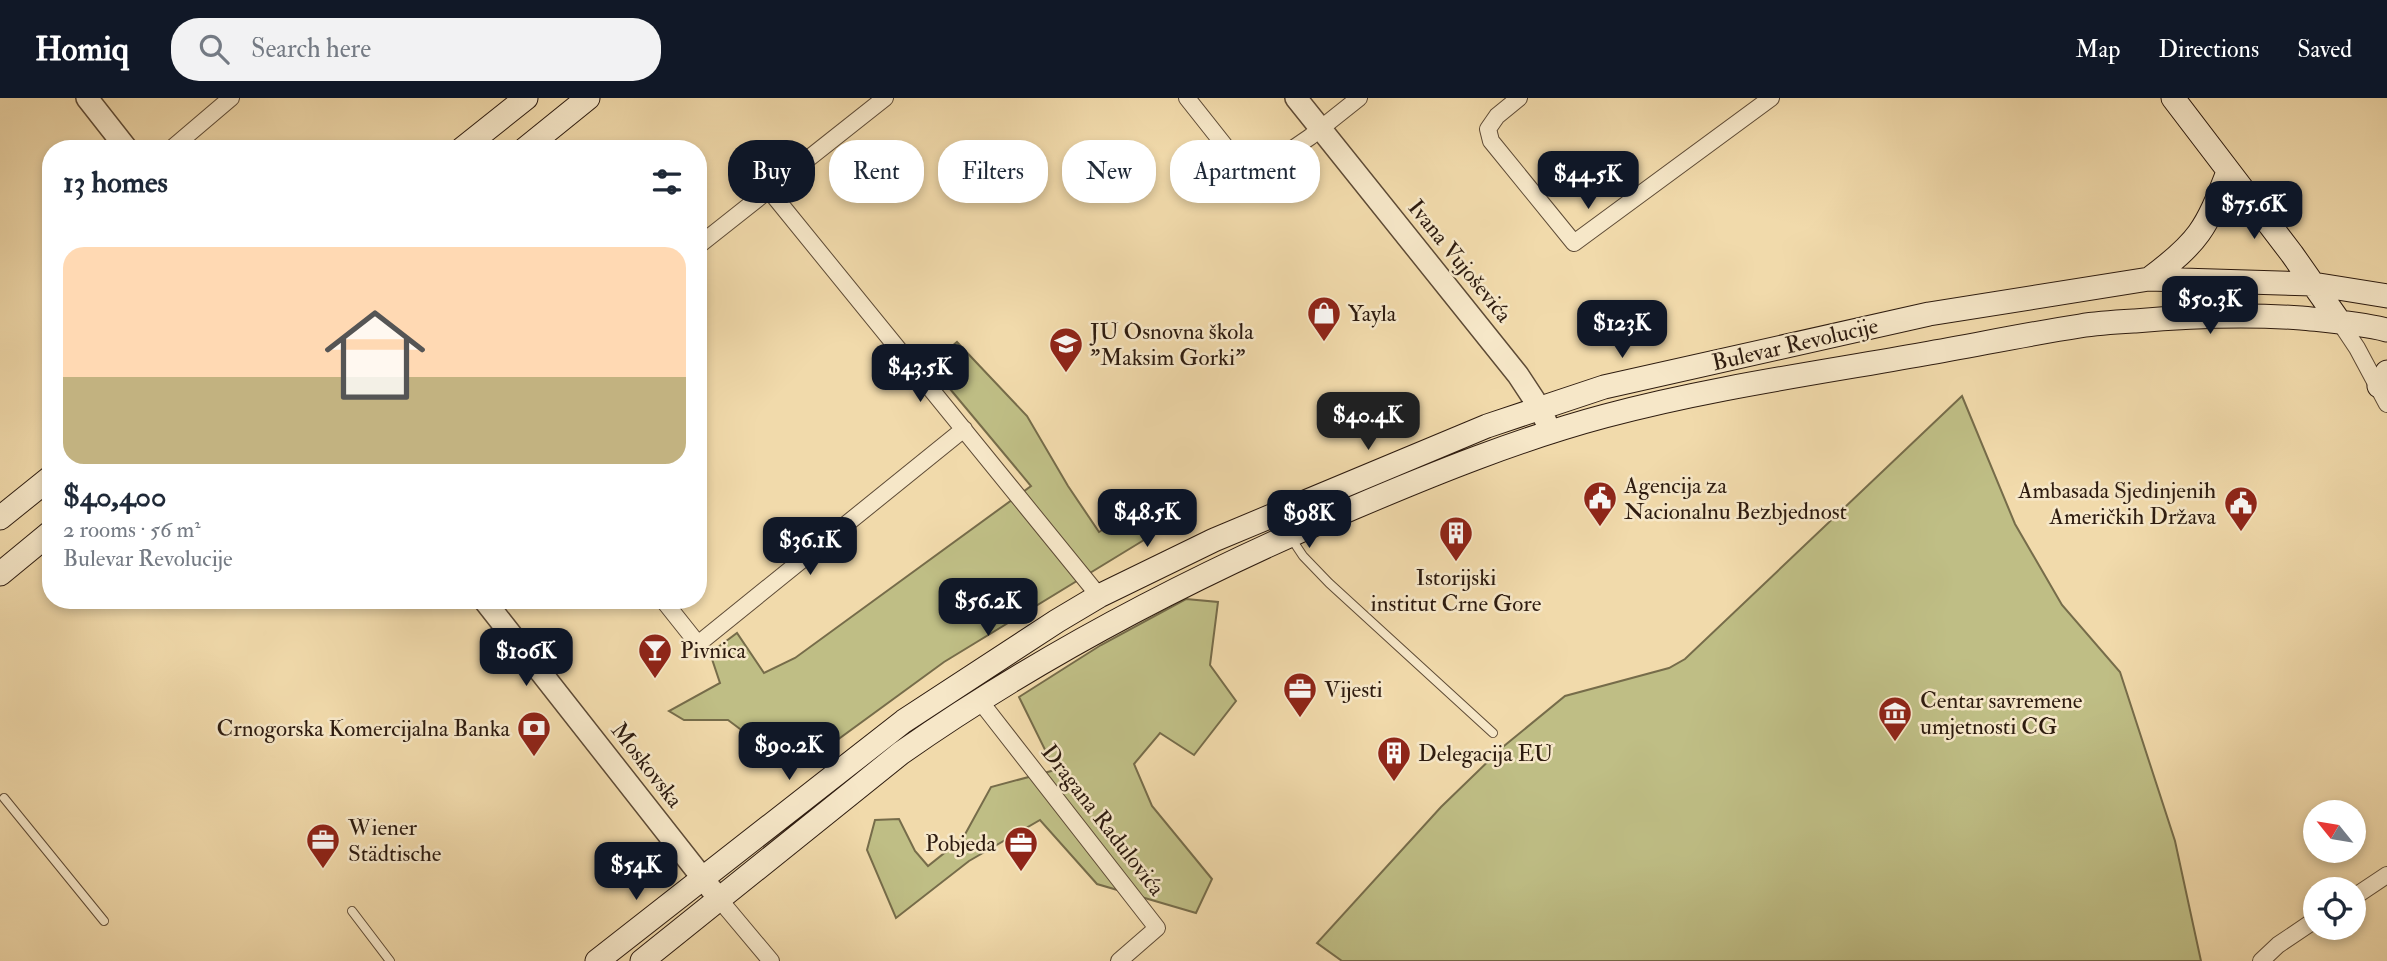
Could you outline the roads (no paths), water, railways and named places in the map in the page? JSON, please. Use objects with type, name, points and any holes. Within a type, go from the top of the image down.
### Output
[{"type":"main road","points":[[473,140],[526,98]]},
{"type":"main road","points":[[536,140],[588,98]]},
{"type":"main road","points":[[2173,98],[2339,321]]},
{"type":"main road","points":[[2149,279],[2181,256],[2200,234],[2213,212],[2228,172]]},
{"type":"main road","name":"Bulevar Revolucije","points":[[597,961],[904,721],[996,659],[1099,596],[1242,528],[1487,426],[1604,387],[1928,314],[2149,279],[2313,284],[2387,296]]},
{"type":"main road","name":"Bulevar Revolucije","points":[[642,961],[901,753],[1074,644],[1148,603],[1290,535],[1383,495],[1551,432],[1627,411],[1755,384],[2082,325],[2205,314],[2339,321],[2387,330]]},
{"type":"main road","points":[[0,518],[42,484]]},
{"type":"main road","points":[[0,574],[42,539]]},
{"type":"street","points":[[87,98],[120,140]]},
{"type":"street","points":[[182,140],[231,98]]},
{"type":"street","points":[[815,154],[886,98]]},
{"type":"street","points":[[1187,98],[1244,170],[1253,176],[1359,98]]},
{"type":"street","name":"Ivana Vujoševića","points":[[1296,98],[1518,375],[1539,407],[1551,432]]},
{"type":"street","points":[[1519,98],[1497,116],[1488,129],[1491,141],[1574,243],[1771,98]]},
{"type":"street","points":[[707,239],[753,203]]},
{"type":"street","points":[[780,203],[1099,596]]},
{"type":"street","points":[[2339,321],[2384,387]]},
{"type":"street","points":[[670,609],[698,644],[964,429]]},
{"type":"street","name":"Moskovska","points":[[491,609],[719,899],[771,961]]},
{"type":"street","name":"Dragana Radulovića","points":[[980,701],[1157,928],[1119,961]]},
{"type":"street","points":[[2366,889],[2387,875]]},
{"type":"street","points":[[2261,961],[2278,945],[2303,928]]},
{"type":"lane","points":[[1290,535],[1303,556],[1329,583],[1493,733]]},
{"type":"lane","points":[[4,798],[104,921]]},
{"type":"lane","points":[[352,911],[390,961]]},
{"type":"place","name":"Yayla","points":[[1324,343]]},
{"type":"place","name":"JU Osnovna škola \"Maksim Gorki\"","points":[[1066,374]]},
{"type":"place","name":"Agencija za Nacionalnu Bezbjednost","points":[[1600,528]]},
{"type":"place","name":"Ambasada Sjedinjenih Američkih Država","points":[[2241,533]]},
{"type":"place","name":"Istorijski institut Crne Gore","points":[[1456,563]]},
{"type":"place","name":"Pivnica","points":[[655,680]]},
{"type":"place","name":"Vijesti","points":[[1300,719]]},
{"type":"place","name":"Centar savremene umjetnosti CG","points":[[1895,743]]},
{"type":"place","name":"Crnogorska Komercijalna Banka","points":[[534,758]]},
{"type":"place","name":"Delegacija EU","points":[[1394,783]]},
{"type":"place","name":"Wiener Städtische","points":[[323,870]]},
{"type":"place","name":"Pobjeda","points":[[1021,873]]}]
